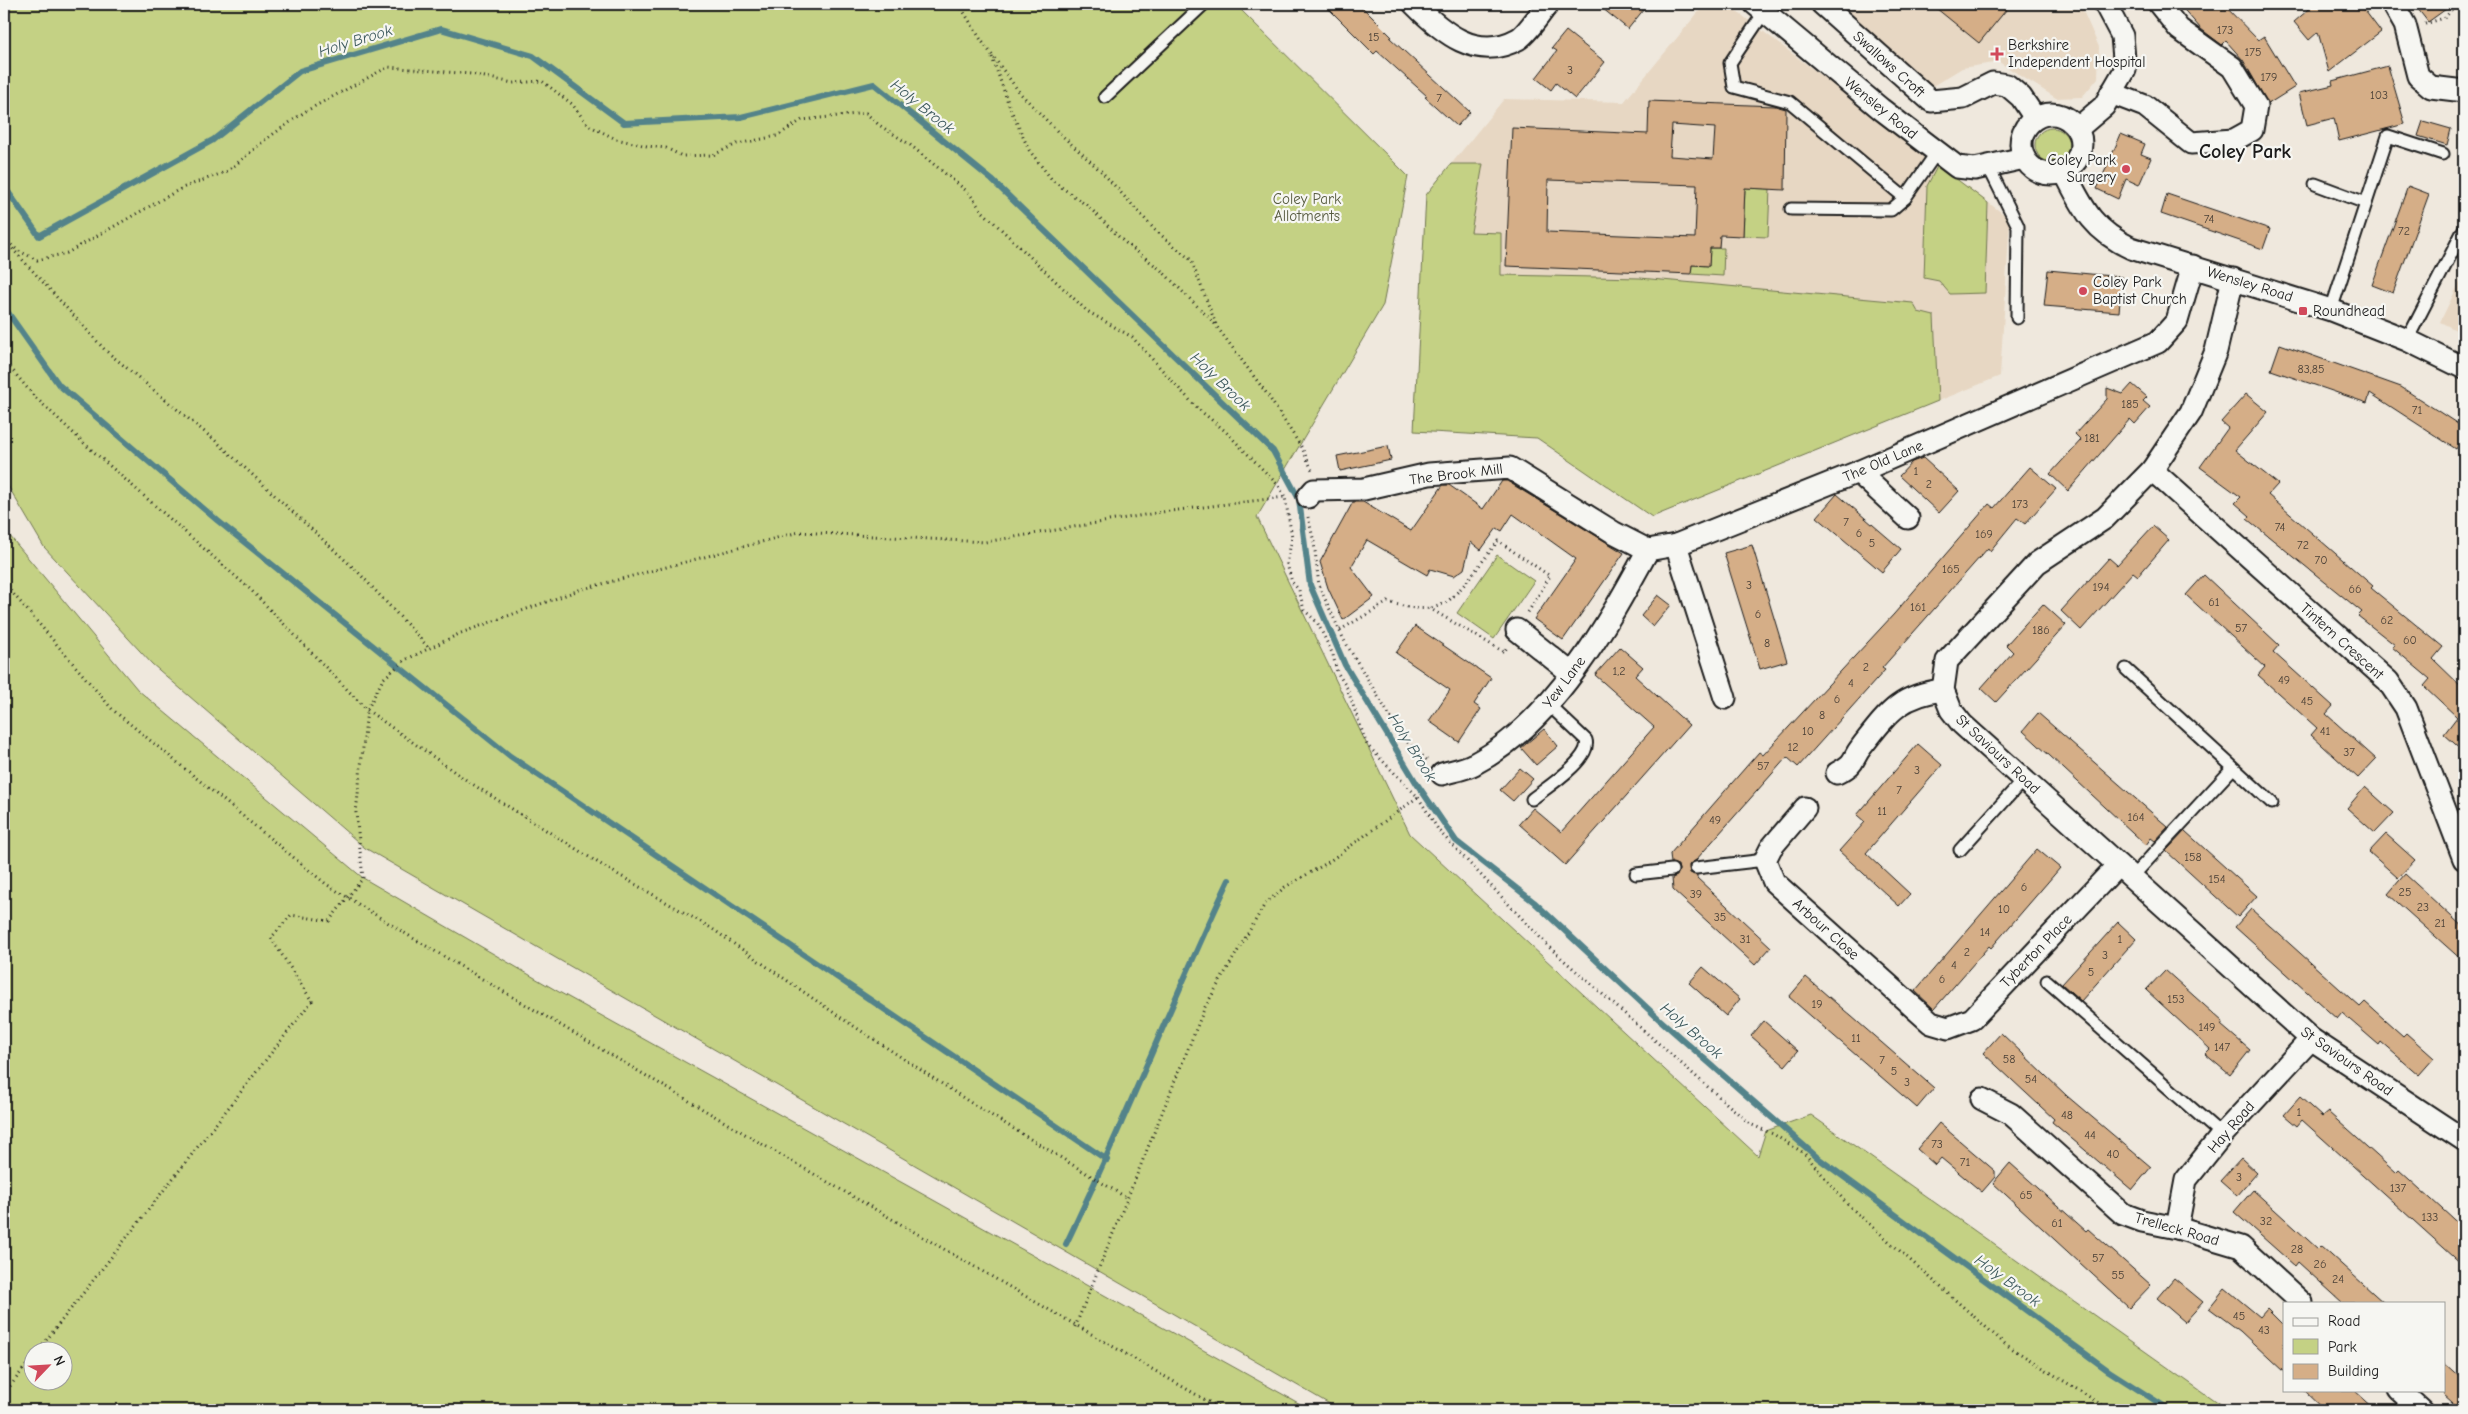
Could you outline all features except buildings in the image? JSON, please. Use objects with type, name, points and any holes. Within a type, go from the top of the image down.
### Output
[{"type":"street","points":[[1414,4],[1438,28],[1461,42],[1492,47],[1520,38],[1548,4]]},
{"type":"street","name":"Swallows Croft","points":[[1822,4],[1931,101],[1963,98],[1993,83],[2007,85],[2021,96],[2035,118]]},
{"type":"street","points":[[2078,129],[2104,106],[2125,70],[2122,36],[2104,4]]},
{"type":"street","points":[[2111,93],[2145,106],[2191,143],[2234,140],[2252,130],[2256,106],[2232,66],[2179,29],[2159,4]]},
{"type":"street","points":[[2393,4],[2406,30],[2418,76],[2430,87],[2464,91]]},
{"type":"street","name":"Wensley Road","points":[[1760,8],[1880,109],[1957,167],[1975,169],[2024,158]]},
{"type":"street","points":[[2044,114],[2063,116],[2072,121],[2078,129],[2081,150],[2075,163],[2064,172],[2055,174],[2037,171],[2024,158],[2020,140],[2028,124],[2035,118],[2044,114]]},
{"type":"street","name":"Wensley Road","points":[[2064,172],[2095,225],[2112,239],[2131,248],[2331,310],[2407,340],[2464,368]]},
{"type":"street","name":"The Old Lane","points":[[1676,545],[1858,472],[2158,342],[2177,321],[2193,266]]},
{"type":"street","points":[[1837,773],[1852,765],[1860,748],[1902,701],[1921,693],[1943,690],[1947,661],[2037,563],[2105,518],[2152,470],[2192,412],[2216,351],[2233,279]]},
{"type":"street","name":"The Brook Mill","points":[[1310,494],[1364,489],[1429,474],[1510,468],[1614,532],[1648,550]]},
{"type":"street","name":"Tintern Crescent","points":[[2152,470],[2388,681],[2406,708],[2464,859]]},
{"type":"street","points":[[1858,472],[1908,518]]},
{"type":"street","points":[[1648,550],[1676,545],[1725,698]]},
{"type":"street","name":"Yew Lane","points":[[1442,774],[1473,765],[1497,750],[1548,704],[1609,621],[1648,550]]},
{"type":"street","points":[[1517,630],[1571,673]]},
{"type":"street","name":"St Saviours Road","points":[[1943,690],[1951,710],[1962,724],[2025,778],[2311,1040],[2464,1140]]},
{"type":"street","points":[[1765,860],[1771,848],[1805,808]]},
{"type":"street","name":"Arbour Close","points":[[1765,860],[1774,882],[1931,1023],[1948,1028]]},
{"type":"street","name":"Tyberton Place","points":[[1948,1028],[1972,1018],[2125,871]]},
{"type":"street","name":"Hay Road","points":[[2177,1228],[2186,1180],[2222,1135],[2311,1040]]},
{"type":"street","name":"Trelleck Road","points":[[1982,1099],[2011,1114],[2123,1214],[2142,1221],[2177,1228],[2241,1247],[2301,1302]]},
{"type":"street","points":[[2401,1392],[2421,1410]]},
{"type":"lane","points":[[1105,97],[1204,4]]},
{"type":"lane","points":[[1760,8],[1730,63],[1734,87],[1790,102],[1905,198]]},
{"type":"lane","points":[[2331,310],[2388,136],[2443,154]]},
{"type":"lane","points":[[1791,209],[1891,210],[1905,198],[1937,152]]},
{"type":"lane","points":[[1988,166],[2018,226],[2017,318]]},
{"type":"lane","points":[[2315,184],[2366,204]]},
{"type":"lane","points":[[2407,340],[2461,244],[2464,229]]},
{"type":"lane","points":[[2126,669],[2272,803]]},
{"type":"lane","points":[[1532,799],[1574,766],[1586,752],[1588,745],[1586,740],[1548,704]]},
{"type":"lane","points":[[2125,871],[2233,768]]},
{"type":"lane","points":[[1960,850],[2025,778]]},
{"type":"lane","points":[[1696,868],[1765,860]]},
{"type":"lane","points":[[1636,874],[1672,870]]},
{"type":"lane","points":[[2047,981],[2222,1135]]},
{"type":"path","points":[[959,4],[991,54],[1020,93],[1051,125],[1102,172],[1155,230],[1191,260],[1218,327]]},
{"type":"path","points":[[2406,30],[2444,18],[2458,4]]},
{"type":"path","points":[[991,54],[1010,108],[1029,150],[1054,181],[1089,207],[1123,241],[1160,270],[1218,327],[1267,394],[1302,448],[1311,466],[1310,494],[1306,508],[1314,542],[1319,586],[1359,668],[1403,738],[1442,774]]},
{"type":"path","points":[[4,238],[17,250],[37,260],[67,253],[182,188],[228,171],[265,140],[306,111],[388,67],[471,74],[512,83],[542,81],[572,104],[588,125],[616,139],[666,148],[682,156],[714,155],[737,144],[777,136],[802,120],[866,113],[879,125],[909,144],[969,193],[982,211],[1087,311],[1132,336],[1197,408],[1254,460],[1279,486],[1285,497],[1292,537],[1287,564],[1292,582],[1299,590],[1304,610],[1313,616],[1330,648],[1337,672],[1347,688],[1364,739],[1387,766],[1418,796],[1439,831],[1550,948],[1750,1124],[1773,1134],[1804,1153],[1848,1205],[2005,1344],[2110,1410]]},
{"type":"path","points":[[4,238],[105,350],[218,443],[358,572],[429,648]]},
{"type":"path","points":[[4,360],[33,395],[86,446],[251,590],[367,710],[469,782],[605,867],[711,928],[952,1090],[1127,1198]]},
{"type":"path","points":[[45,1342],[312,1000],[271,938],[291,915],[329,921],[363,878],[356,813],[367,710],[383,679],[405,660],[460,632],[579,590],[799,532],[985,542],[1162,512],[1285,497]]},
{"type":"path","points":[[1340,630],[1388,602],[1409,608],[1428,608],[1445,603],[1498,541],[1550,576],[1504,652],[1428,608]]},
{"type":"path","points":[[4,583],[114,710],[326,884],[674,1092],[1075,1327],[1223,1410]]},
{"type":"path","points":[[1075,1327],[1205,1007],[1265,904],[1285,886],[1327,863],[1418,796]]},
{"type":"path","points":[[4,1394],[22,1371]]},
{"type":"shaded area","points":[[1705,4],[1727,4],[2010,219],[2000,376],[1652,517],[1537,438],[1414,431],[1426,195],[1504,99],[1624,102]]},
{"type":"shaded area","name":"Berkshire Independent Hospital","points":[[1838,4],[2080,4],[2099,47],[2098,78],[2082,97],[2056,98],[1999,62],[1962,68],[1931,87]]},
{"type":"shaded area","points":[[2464,273],[2464,334],[2440,322]]},
{"type":"green space","name":"Coley Park Allotments","points":[[4,4],[1235,4],[1408,176],[1383,305],[1257,517],[1410,834],[1758,1156],[1766,1131],[1811,1115],[2228,1410],[1340,1410],[365,848],[152,664],[44,547],[4,479]]},
{"type":"green space","points":[[2052,128],[2059,129],[2064,133],[2068,138],[2068,152],[2064,157],[2059,161],[2052,162],[2045,161],[2040,157],[2036,152],[2035,145],[2036,138],[2040,133],[2045,129]]},
{"type":"green space","points":[[1451,164],[1483,164],[1471,232],[1501,233],[1501,275],[1640,278],[1913,303],[1918,312],[1934,316],[1938,401],[1652,517],[1537,438],[1414,431],[1426,195]]},
{"type":"green space","points":[[1938,165],[1988,203],[1985,293],[1950,294],[1939,281],[1924,278],[1927,186]]},
{"type":"green space","points":[[1745,188],[1770,189],[1768,237],[1743,236]]},
{"type":"green space","points":[[1710,248],[1724,248],[1723,276],[1691,274],[1692,265],[1709,266]]},
{"type":"green space","points":[[4,529],[138,690],[363,878],[559,992],[1311,1410],[4,1410]]},
{"type":"green space","points":[[1497,555],[1534,581],[1494,639],[1457,613]]},
{"type":"waterway","name":"Holy Brook","points":[[4,186],[39,236],[213,140],[300,71],[441,29],[533,56],[624,123],[741,117],[874,84],[992,180],[1273,451],[1299,499],[1310,585],[1345,665],[1417,784],[1456,841],[1534,902],[1659,1019],[1818,1158],[2109,1371],[2170,1410]]},
{"type":"waterway","points":[[4,307],[59,385],[218,521],[510,756],[1107,1160]]},
{"type":"waterway","points":[[1066,1244],[1229,880]]},
{"type":"place","name":"Berkshire Independent Hospital","points":[[1997,54]]},
{"type":"place","name":"Coley Park Surgery","points":[[2126,169]]},
{"type":"place","name":"Coley Park Baptist Church","points":[[2083,291]]},
{"type":"place","name":"Roundhead","points":[[2303,311]]},
{"type":"district","name":"Coley Park","points":[[2245,151]]}]
